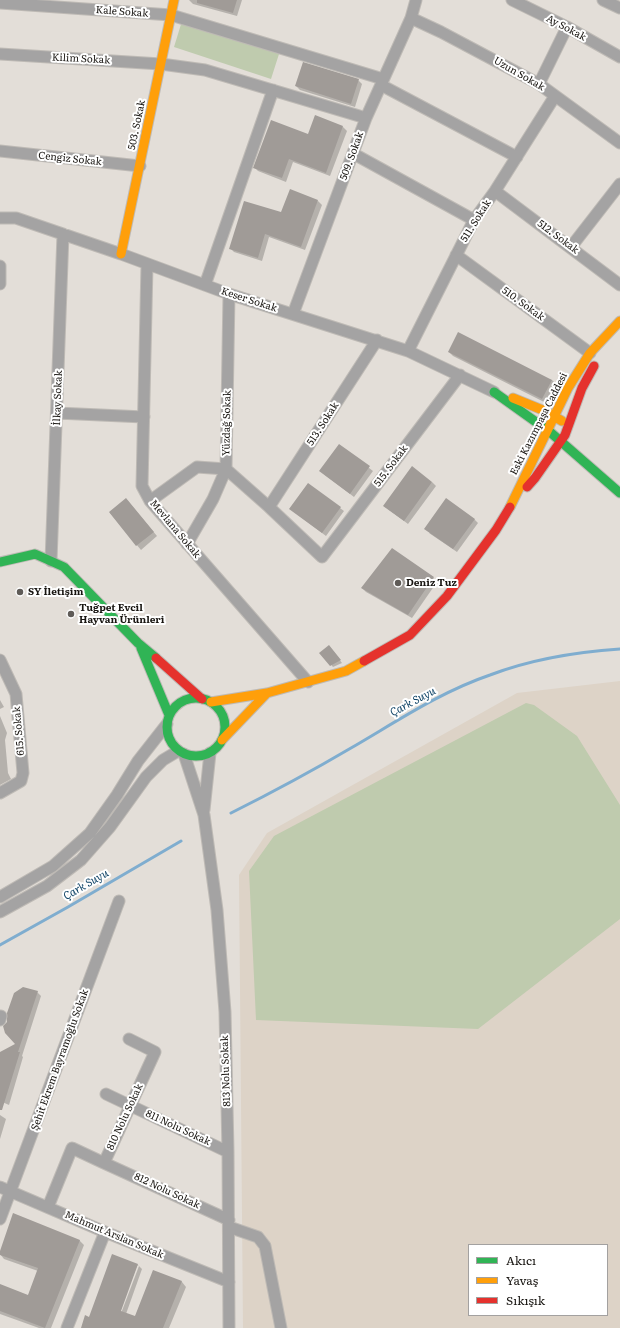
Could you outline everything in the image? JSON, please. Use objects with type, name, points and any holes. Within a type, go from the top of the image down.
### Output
[{"type":"street","name":"503. Sokak","points":[[121,254],[162,64],[174,0]]},
{"type":"street","name":"509. Sokak","points":[[293,314],[354,154],[366,118],[411,18],[416,0]]},
{"type":"street","name":"Ay Sokak","points":[[512,0],[567,27],[620,57]]},
{"type":"street","points":[[603,0],[620,8]]},
{"type":"street","name":"Kale Sokak","points":[[0,3],[171,15],[382,82]]},
{"type":"street","name":"Uzun Sokak","points":[[411,18],[441,32],[539,84],[620,143]]},
{"type":"street","points":[[539,84],[567,27]]},
{"type":"street","name":"Kilim Sokak","points":[[0,54],[162,64],[205,70],[366,118]]},
{"type":"street","points":[[382,82],[517,157]]},
{"type":"street","points":[[205,285],[273,90]]},
{"type":"street","name":"511. Sokak","points":[[408,351],[474,220],[495,191],[555,96]]},
{"type":"street","name":"Cengiz Sokak","points":[[0,151],[140,166]]},
{"type":"street","points":[[354,154],[474,220]]},
{"type":"street","points":[[571,247],[620,184]]},
{"type":"street","name":"512. Sokak","points":[[495,191],[620,285]]},
{"type":"street","name":"Keser Sokak","points":[[0,218],[16,218],[121,254],[228,294],[377,340],[408,351],[494,392]]},
{"type":"street","name":"İlkay Sokak","points":[[51,561],[63,234]]},
{"type":"street","name":"510. Sokak","points":[[456,255],[597,355]]},
{"type":"street","name":"Mevlana Sokak","points":[[147,265],[142,486],[150,501],[308,682]]},
{"type":"street","points":[[0,266],[0,284]]},
{"type":"street","name":"Yüzdağ Sokak","points":[[228,294],[226,469],[322,557]]},
{"type":"street","name":"Eski Kazımpaşa Caddesi","points":[[512,503],[535,478],[561,442],[568,428],[582,388],[597,355],[620,321]]},
{"type":"street","name":"Eski Kazımpaşa Caddesi","points":[[211,702],[266,693],[346,671],[410,635],[446,596],[496,530],[512,503],[568,388],[597,355],[620,332]]},
{"type":"street","name":"513. Sokak","points":[[269,507],[377,340]]},
{"type":"street","name":"515. Sokak","points":[[322,557],[460,375]]},
{"type":"street","points":[[494,392],[554,415],[563,421],[574,439]]},
{"type":"street","points":[[494,392],[547,430],[620,493]]},
{"type":"street","points":[[57,412],[144,417]]},
{"type":"street","points":[[589,453],[620,483]]},
{"type":"street","points":[[150,501],[197,467],[226,469],[213,499],[188,544]]},
{"type":"street","points":[[0,562],[35,554],[64,567],[138,643],[202,699]]},
{"type":"street","points":[[138,643],[168,720],[168,734],[171,744],[181,753],[204,814]]},
{"type":"street","name":"615. Sokak","points":[[0,660],[16,694],[23,773],[21,781],[0,793]]},
{"type":"street","points":[[0,912],[47,886],[81,860],[110,827],[146,777],[163,760],[181,753],[198,756],[210,753],[266,693]]},
{"type":"street","points":[[0,897],[53,866],[90,834],[138,761],[168,720],[175,707],[183,701],[192,698],[211,702],[222,715],[225,723],[222,740]]},
{"type":"street","points":[[204,814],[210,753]]},
{"type":"street","name":"813 Nolu Sokak","points":[[204,814],[219,934],[225,1012],[230,1328]]},
{"type":"street","name":"Şehit Ekrem Bayramoğlu Sokak","points":[[0,1220],[119,901]]},
{"type":"street","name":"810 Nolu Sokak","points":[[48,1207],[72,1148],[104,1163],[155,1052],[128,1039]]},
{"type":"street","name":"811 Nolu Sokak","points":[[106,1094],[228,1152]]},
{"type":"street","name":"812 Nolu Sokak","points":[[104,1163],[258,1237],[265,1246],[281,1328]]},
{"type":"street","name":"Mahmut Arslan Sokak","points":[[0,1187],[105,1232],[229,1282]]},
{"type":"street","points":[[67,1328],[105,1232]]},
{"type":"shaded area","points":[[620,681],[620,1328],[243,1328],[239,875],[267,833],[517,693]]},
{"type":"green space","points":[[182,21],[279,54],[271,79],[174,47]]},
{"type":"green space","points":[[526,703],[534,705],[577,736],[620,805],[620,919],[478,1029],[256,1020],[249,871],[274,836]]},
{"type":"building","points":[[197,0],[237,0],[233,13],[197,3]]},
{"type":"building","points":[[303,62],[359,79],[351,104],[295,86]]},
{"type":"building","points":[[315,115],[343,126],[326,173],[289,159],[282,178],[253,168],[271,120],[308,134]]},
{"type":"building","points":[[290,189],[318,200],[301,247],[265,234],[258,258],[229,249],[244,201],[281,212]]},
{"type":"building","points":[[458,332],[552,380],[542,399],[448,352]]},
{"type":"building","points":[[339,444],[370,466],[350,494],[319,471]]},
{"type":"building","points":[[412,466],[432,482],[404,521],[383,506]]},
{"type":"building","points":[[308,483],[341,507],[322,533],[289,509]]},
{"type":"building","points":[[126,498],[154,532],[136,546],[109,512]]},
{"type":"building","points":[[446,498],[475,519],[453,549],[424,529]]},
{"type":"building","name":"Deniz Tuz","points":[[392,548],[434,577],[408,615],[361,588]]},
{"type":"building","points":[[329,645],[341,660],[330,666],[319,653]]},
{"type":"building","points":[[23,987],[38,991],[18,1052],[20,1052],[2,1110],[0,1110],[0,1052],[15,1044],[5,1033],[3,1026],[7,1022],[7,1013],[14,993]]},
{"type":"building","points":[[13,1213],[80,1240],[45,1328],[0,1311],[0,1284],[28,1295],[38,1268],[0,1255]]},
{"type":"building","points":[[112,1254],[138,1264],[121,1311],[135,1316],[153,1270],[182,1281],[163,1328],[81,1328],[85,1315],[89,1317]]},
{"type":"waterway","name":"Çark Suyu","points":[[231,813],[321,765],[419,708],[472,682],[506,669],[554,657],[620,649]]},
{"type":"waterway","name":"Çark Suyu","points":[[0,945],[181,841]]},
{"type":"traffic: fast","points":[[494,392],[550,432],[620,493]]},
{"type":"traffic: fast","points":[[0,562],[35,554],[64,567],[138,643],[156,658]]},
{"type":"traffic: fast","points":[[141,648],[169,715]]},
{"type":"traffic: fast","points":[[196,698],[207,700],[220,711],[223,716],[225,727],[223,738],[212,751],[207,754],[196,756],[185,754],[172,743],[169,738],[167,727],[169,716],[180,703],[185,700],[196,698]]},
{"type":"traffic: slow","points":[[121,254],[174,0]]},
{"type":"traffic: slow","points":[[510,507],[568,388],[590,353],[620,321]]},
{"type":"traffic: slow","points":[[513,398],[545,411],[562,421]]},
{"type":"traffic: slow","points":[[211,702],[267,693],[346,671],[364,661]]},
{"type":"traffic: slow","points":[[222,740],[267,693]]},
{"type":"traffic: jam","points":[[527,487],[565,435],[582,388],[594,366]]},
{"type":"traffic: jam","points":[[364,661],[410,635],[447,596],[496,530],[510,507]]},
{"type":"traffic: jam","points":[[156,658],[202,699]]},
{"type":"place","name":"Deniz Tuz","points":[[398,583]]},
{"type":"place","name":"SY İletişim","points":[[20,592]]},
{"type":"place","name":"Tuğpet Evcil Hayvan Ürünleri","points":[[71,614]]}]
